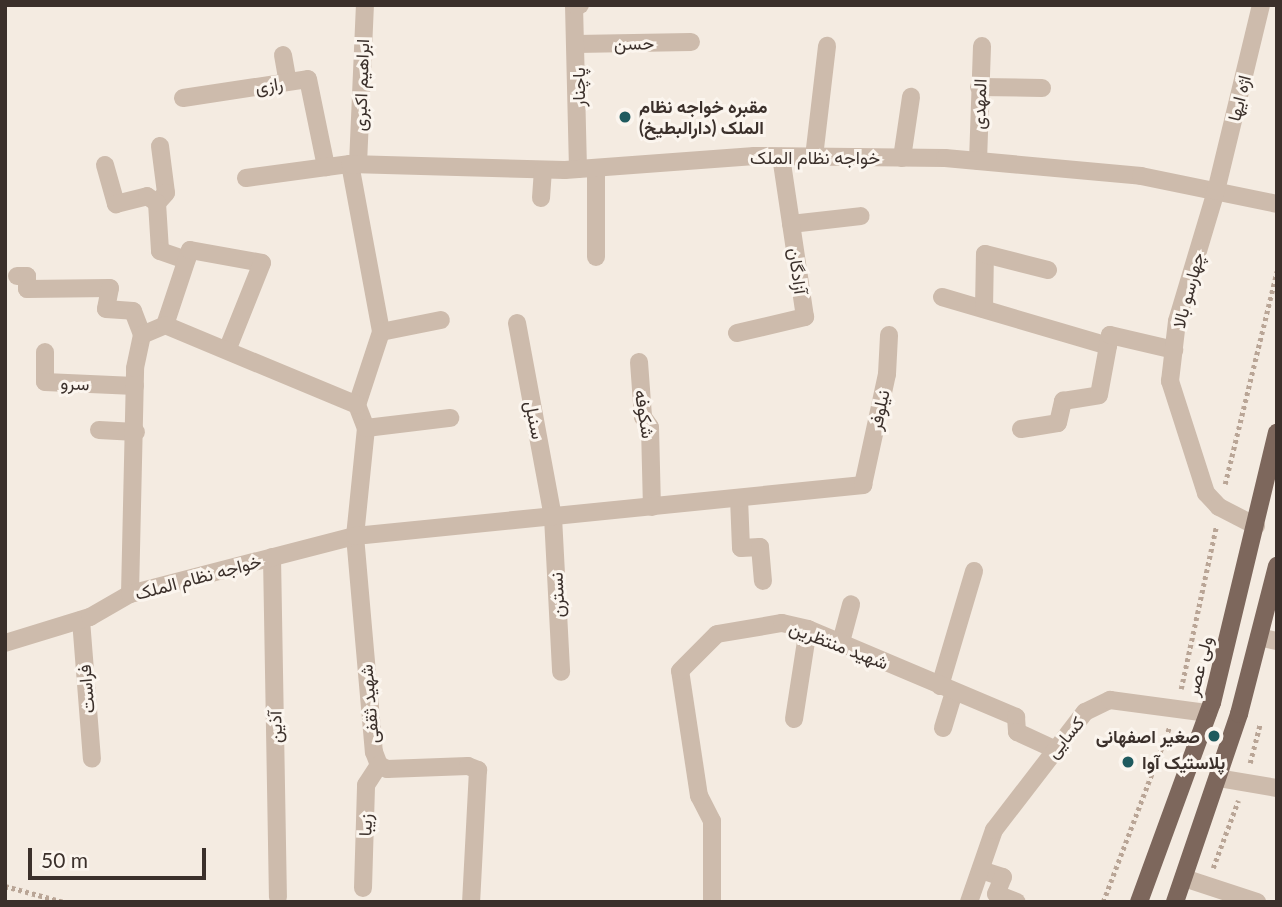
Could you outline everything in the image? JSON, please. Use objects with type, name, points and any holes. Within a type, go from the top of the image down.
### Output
[{"type":"main road","name":"ولی عصر","points":[[1139,902],[1208,713],[1277,433]]},
{"type":"main road","points":[[1175,902],[1268,639],[1277,566]]},
{"type":"street","name":"ابراهیم اکبری","points":[[354,164],[365,5]]},
{"type":"street","points":[[574,5],[580,5]]},
{"type":"street","name":"پاچنار","points":[[574,5],[596,257]]},
{"type":"street","name":"اژه ایها","points":[[1216,191],[1261,5]]},
{"type":"street","name":"حسن","points":[[576,44],[691,42]]},
{"type":"street","points":[[814,157],[827,46]]},
{"type":"street","name":"المهدی","points":[[978,161],[982,46]]},
{"type":"street","points":[[283,55],[288,82]]},
{"type":"street","name":"رازی","points":[[183,98],[308,79],[326,167]]},
{"type":"street","points":[[979,87],[1042,88]]},
{"type":"street","points":[[902,158],[911,97]]},
{"type":"street","points":[[160,146],[166,193],[157,203],[160,251],[186,260]]},
{"type":"street","name":"خواجه نظام الملک","points":[[246,178],[354,164],[543,170],[781,157],[902,158],[978,161],[1141,176],[1277,204]]},
{"type":"street","name":"آزادگان","points":[[737,334],[805,317],[781,157]]},
{"type":"street","points":[[354,164],[381,332],[357,405],[366,428],[355,536]]},
{"type":"street","points":[[105,165],[116,204],[147,196],[157,203]]},
{"type":"street","points":[[541,198],[543,170]]},
{"type":"street","name":"چهارسو بالا","points":[[1216,191],[1177,321],[1170,381],[1206,493],[1219,507]]},
{"type":"street","points":[[791,224],[861,216]]},
{"type":"street","points":[[165,325],[190,250],[261,263],[228,348]]},
{"type":"street","points":[[984,309],[985,254],[1048,270]]},
{"type":"street","points":[[17,276],[27,276],[27,289],[110,288],[106,309],[133,311],[142,335],[135,386],[136,432],[130,594]]},
{"type":"street","points":[[942,297],[1108,346]]},
{"type":"street","points":[[381,332],[441,320]]},
{"type":"street","name":"سنبل","points":[[517,323],[553,517]]},
{"type":"street","points":[[142,335],[165,325],[228,348],[357,405]]},
{"type":"street","name":"نیلوفر","points":[[863,485],[887,374],[889,335]]},
{"type":"street","points":[[1021,429],[1058,423],[1063,401],[1099,395],[1110,335],[1174,350]]},
{"type":"street","name":"سرو","points":[[46,352],[45,382],[135,386]]},
{"type":"street","name":"شکوفه","points":[[639,362],[643,417],[650,428],[652,507]]},
{"type":"street","points":[[366,428],[450,418]]},
{"type":"street","points":[[99,430],[136,432]]},
{"type":"street","name":"خواجه نظام الملک","points":[[5,643],[81,620],[130,594],[355,536],[863,485]]},
{"type":"street","points":[[739,498],[741,548],[760,547],[763,581]]},
{"type":"street","points":[[1219,507],[1256,526]]},
{"type":"street","name":"نسترن","points":[[553,517],[561,673]]},
{"type":"street","name":"شهید ثقفی","points":[[355,536],[373,752],[379,765],[468,766],[478,770],[471,902]]},
{"type":"street","name":"آذین","points":[[272,557],[278,897]]},
{"type":"street","points":[[943,728],[947,689],[974,571]]},
{"type":"street","points":[[841,642],[851,604]]},
{"type":"street","name":"فراست","points":[[81,620],[92,759]]},
{"type":"street","name":"شهید منتظرین","points":[[712,902],[712,821],[699,796],[680,671],[717,634],[782,623],[808,629],[1016,717],[1017,732],[1054,749]]},
{"type":"street","points":[[794,719],[808,629]]},
{"type":"street","name":"کسایی","points":[[969,902],[994,830],[1085,712],[1110,699],[1208,713]]},
{"type":"street","name":"زیبا","points":[[363,888],[366,785],[379,765]]},
{"type":"street","points":[[1219,778],[1277,788]]},
{"type":"street","points":[[981,870],[1003,877],[996,894],[1017,902]]},
{"type":"street","points":[[1184,878],[1257,902]]},
{"type":"path","points":[[1103,902],[1176,707],[1219,507],[1277,271]]},
{"type":"path","points":[[5,886],[64,902]]},
{"type":"place","name":"مقبره خواجه نظام الملک (دارالبطیخ)","points":[[625,117]]},
{"type":"place","name":"صغیر اصفهانی","points":[[1214,736]]},
{"type":"place","name":"پلاستیک آوا","points":[[1128,762]]}]
